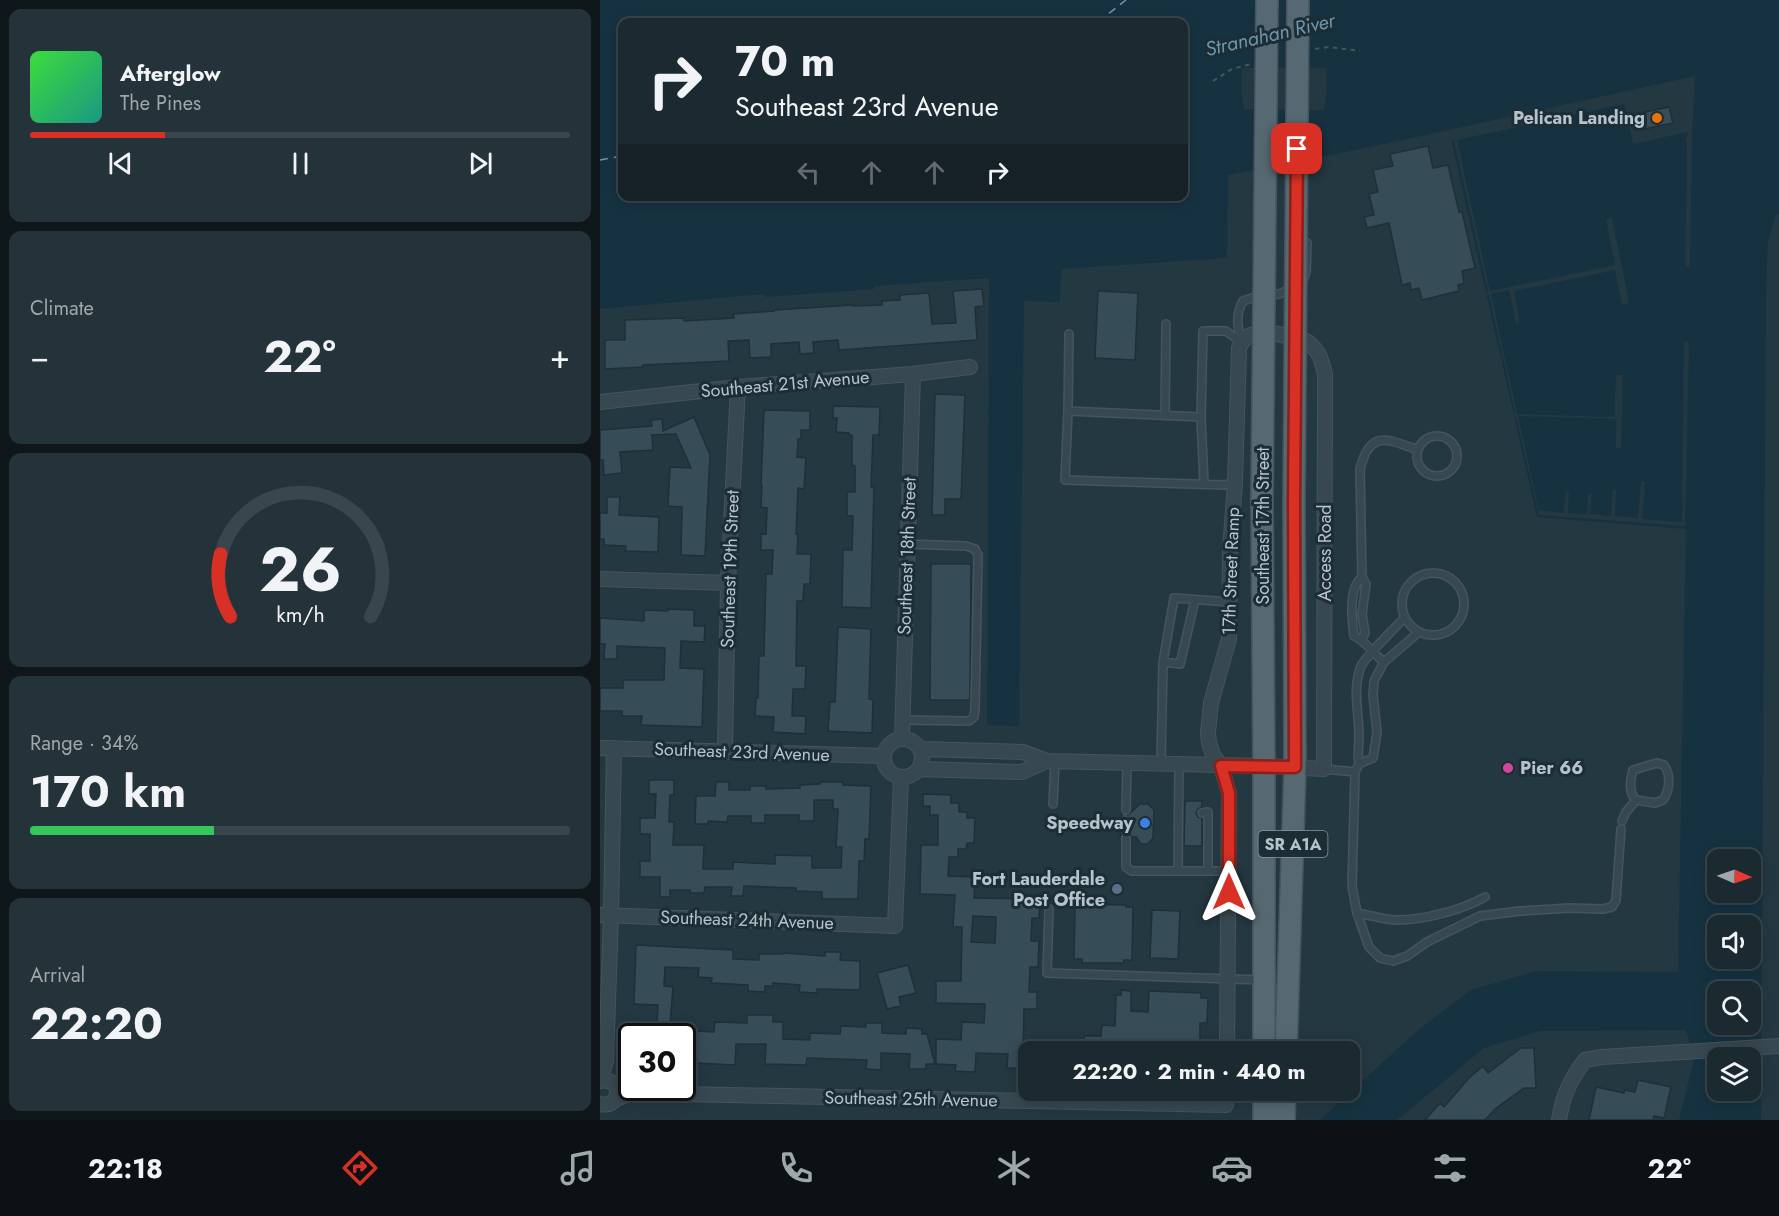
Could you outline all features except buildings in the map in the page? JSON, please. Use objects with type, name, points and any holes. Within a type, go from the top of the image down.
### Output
[{"type":"main road","name":"Southeast 17th Street","points":[[1264,1041],[1262,501],[1267,0]]},
{"type":"main road","name":"Southeast 17th Street","points":[[1286,1041],[1295,767],[1294,501],[1298,0]]},
{"type":"main road","points":[[1264,1101],[1264,1120]]},
{"type":"main road","points":[[1284,1120],[1285,1101]]},
{"type":"street","name":"Access Road","points":[[1241,342],[1258,333],[1281,334],[1306,341],[1321,356],[1325,375],[1324,769]]},
{"type":"street","name":"17th Street Ramp","points":[[1227,1041],[1229,793],[1221,766],[1211,749],[1208,733],[1211,703],[1229,639],[1230,550],[1241,342]]},
{"type":"street","name":"Southeast 21st Avenue","points":[[600,402],[738,387],[913,374],[970,367]]},
{"type":"street","name":"Southeast 18th Street","points":[[902,738],[913,374]]},
{"type":"street","name":"Southeast 19th Street","points":[[725,752],[728,583],[738,387]]},
{"type":"street","points":[[600,579],[728,583]]},
{"type":"street","points":[[896,739],[913,741],[921,749],[923,759],[919,769],[911,776],[901,777],[890,772],[884,762],[888,746],[896,739]]},
{"type":"street","points":[[607,748],[605,915],[607,1093]]},
{"type":"street","name":"Southeast 23rd Avenue","points":[[607,748],[884,756]]},
{"type":"street","points":[[921,749],[1023,752],[1051,761],[1324,769]]},
{"type":"street","points":[[919,769],[1022,772],[1051,761]]},
{"type":"street","name":"Southeast 24th Avenue","points":[[605,915],[895,926],[901,777]]},
{"type":"street","points":[[1558,1119],[1563,1097],[1573,1076],[1585,1060],[1776,1046]]},
{"type":"street","name":"Southeast 25th Avenue","points":[[607,1093],[1018,1101]]},
{"type":"street","name":"Southeast 25th Avenue","points":[[1028,1101],[1226,1105],[1226,1101]]},
{"type":"lane","points":[[1258,296],[1259,215]]},
{"type":"lane","points":[[1241,342],[1238,309],[1243,301],[1258,296],[1279,294],[1302,284],[1306,272],[1306,239]]},
{"type":"lane","points":[[1165,416],[1166,324]]},
{"type":"lane","points":[[1203,484],[1201,417],[1203,331],[1226,331],[1241,342]]},
{"type":"lane","points":[[1069,334],[1065,480],[1235,483]]},
{"type":"lane","points":[[1068,411],[1201,417]]},
{"type":"lane","points":[[1433,437],[1446,438],[1455,448],[1456,461],[1450,472],[1438,476],[1432,475],[1419,463],[1419,450],[1426,440],[1433,437]]},
{"type":"lane","points":[[1362,639],[1365,633],[1362,614],[1366,584],[1362,577],[1360,469],[1364,453],[1372,443],[1382,440],[1419,450]]},
{"type":"lane","points":[[902,720],[969,721],[974,717],[975,709],[978,555],[975,549],[966,546],[908,544]]},
{"type":"lane","points":[[1432,573],[1443,574],[1459,586],[1464,606],[1462,616],[1449,631],[1439,635],[1419,632],[1405,617],[1402,607],[1403,597],[1407,587],[1414,580],[1432,573]]},
{"type":"lane","points":[[1362,577],[1357,581],[1353,595],[1354,636],[1362,639],[1372,653],[1384,662]]},
{"type":"lane","points":[[1161,764],[1163,662],[1174,598],[1230,602]]},
{"type":"lane","points":[[1163,662],[1180,664],[1195,600]]},
{"type":"lane","points":[[1405,617],[1362,665],[1357,683],[1359,764],[1355,772],[1352,886],[1357,913],[1369,947],[1380,958],[1393,961],[1407,956],[1427,942],[1480,916],[1570,908],[1607,909],[1615,904],[1616,900],[1622,825],[1626,812],[1636,800]]},
{"type":"lane","points":[[1359,764],[1372,758],[1377,732],[1374,681],[1384,662],[1419,632]]},
{"type":"lane","points":[[1051,761],[1053,804]]},
{"type":"lane","points":[[1126,810],[1127,763]]},
{"type":"lane","points":[[1178,871],[1182,812],[1179,764]]},
{"type":"lane","points":[[1657,764],[1664,765],[1668,771],[1669,781],[1667,794],[1663,800],[1655,803],[1636,800],[1631,790],[1633,770],[1657,764]]},
{"type":"lane","points":[[1324,769],[1355,772]]},
{"type":"lane","points":[[1202,813],[1208,812],[1204,831],[1208,871]]},
{"type":"lane","points":[[1126,837],[1126,867],[1132,871],[1229,871]]},
{"type":"lane","points":[[1357,913],[1394,920],[1434,916],[1485,897]]},
{"type":"lane","points":[[1049,909],[1047,973],[1264,980]]},
{"type":"water","name":"Stranahan River","points":[[600,0],[1779,0],[1779,214],[1775,216],[1768,243],[1766,288],[1761,1120],[1679,1120],[1694,1059],[1686,1030],[1540,1031],[1484,1048],[1397,1120],[1320,1120],[1341,1101],[1360,1101],[1360,1083],[1417,1031],[1471,990],[1536,971],[1678,972],[1686,529],[1537,517],[1449,130],[1228,175],[1227,258],[1061,269],[1060,302],[1024,301],[1019,726],[987,725],[989,278],[765,297],[764,294],[600,309]]},
{"type":"pier","points":[[1242,68],[1326,68],[1324,110],[1244,109]]},
{"type":"pier","points":[[1695,76],[1690,267],[1685,267],[1687,143],[1685,142],[1688,132],[1633,144],[1624,104],[1457,140],[1490,291],[1615,265],[1606,219],[1612,218],[1629,303],[1622,305],[1615,270],[1514,291],[1520,323],[1516,324],[1509,290],[1491,294],[1517,414],[1614,417],[1616,375],[1623,375],[1621,449],[1616,448],[1616,419],[1518,416],[1539,510],[1563,513],[1566,492],[1569,492],[1568,513],[1587,514],[1588,494],[1592,494],[1590,514],[1611,516],[1613,490],[1616,490],[1615,516],[1638,518],[1641,481],[1645,482],[1642,519],[1682,522],[1684,341],[1689,342],[1685,526],[1539,515],[1516,417],[1513,413],[1515,413],[1489,295],[1486,292],[1488,291],[1454,141],[1451,141],[1449,130]]},
{"type":"ferry route","points":[[1103,18],[1126,0]]},
{"type":"ferry route","points":[[600,160],[618,157]]},
{"type":"place","name":"Pelican Landing","points":[[1657,118]]},
{"type":"place","name":"Pier 66","points":[[1508,768]]},
{"type":"place","name":"Speedway","points":[[1145,823]]},
{"type":"place","name":"Fort Lauderdale Post Office","points":[[1117,889]]},
{"type":"route","points":[[1229,892],[1229,793],[1221,766],[1295,767],[1294,501],[1297,149]]}]
